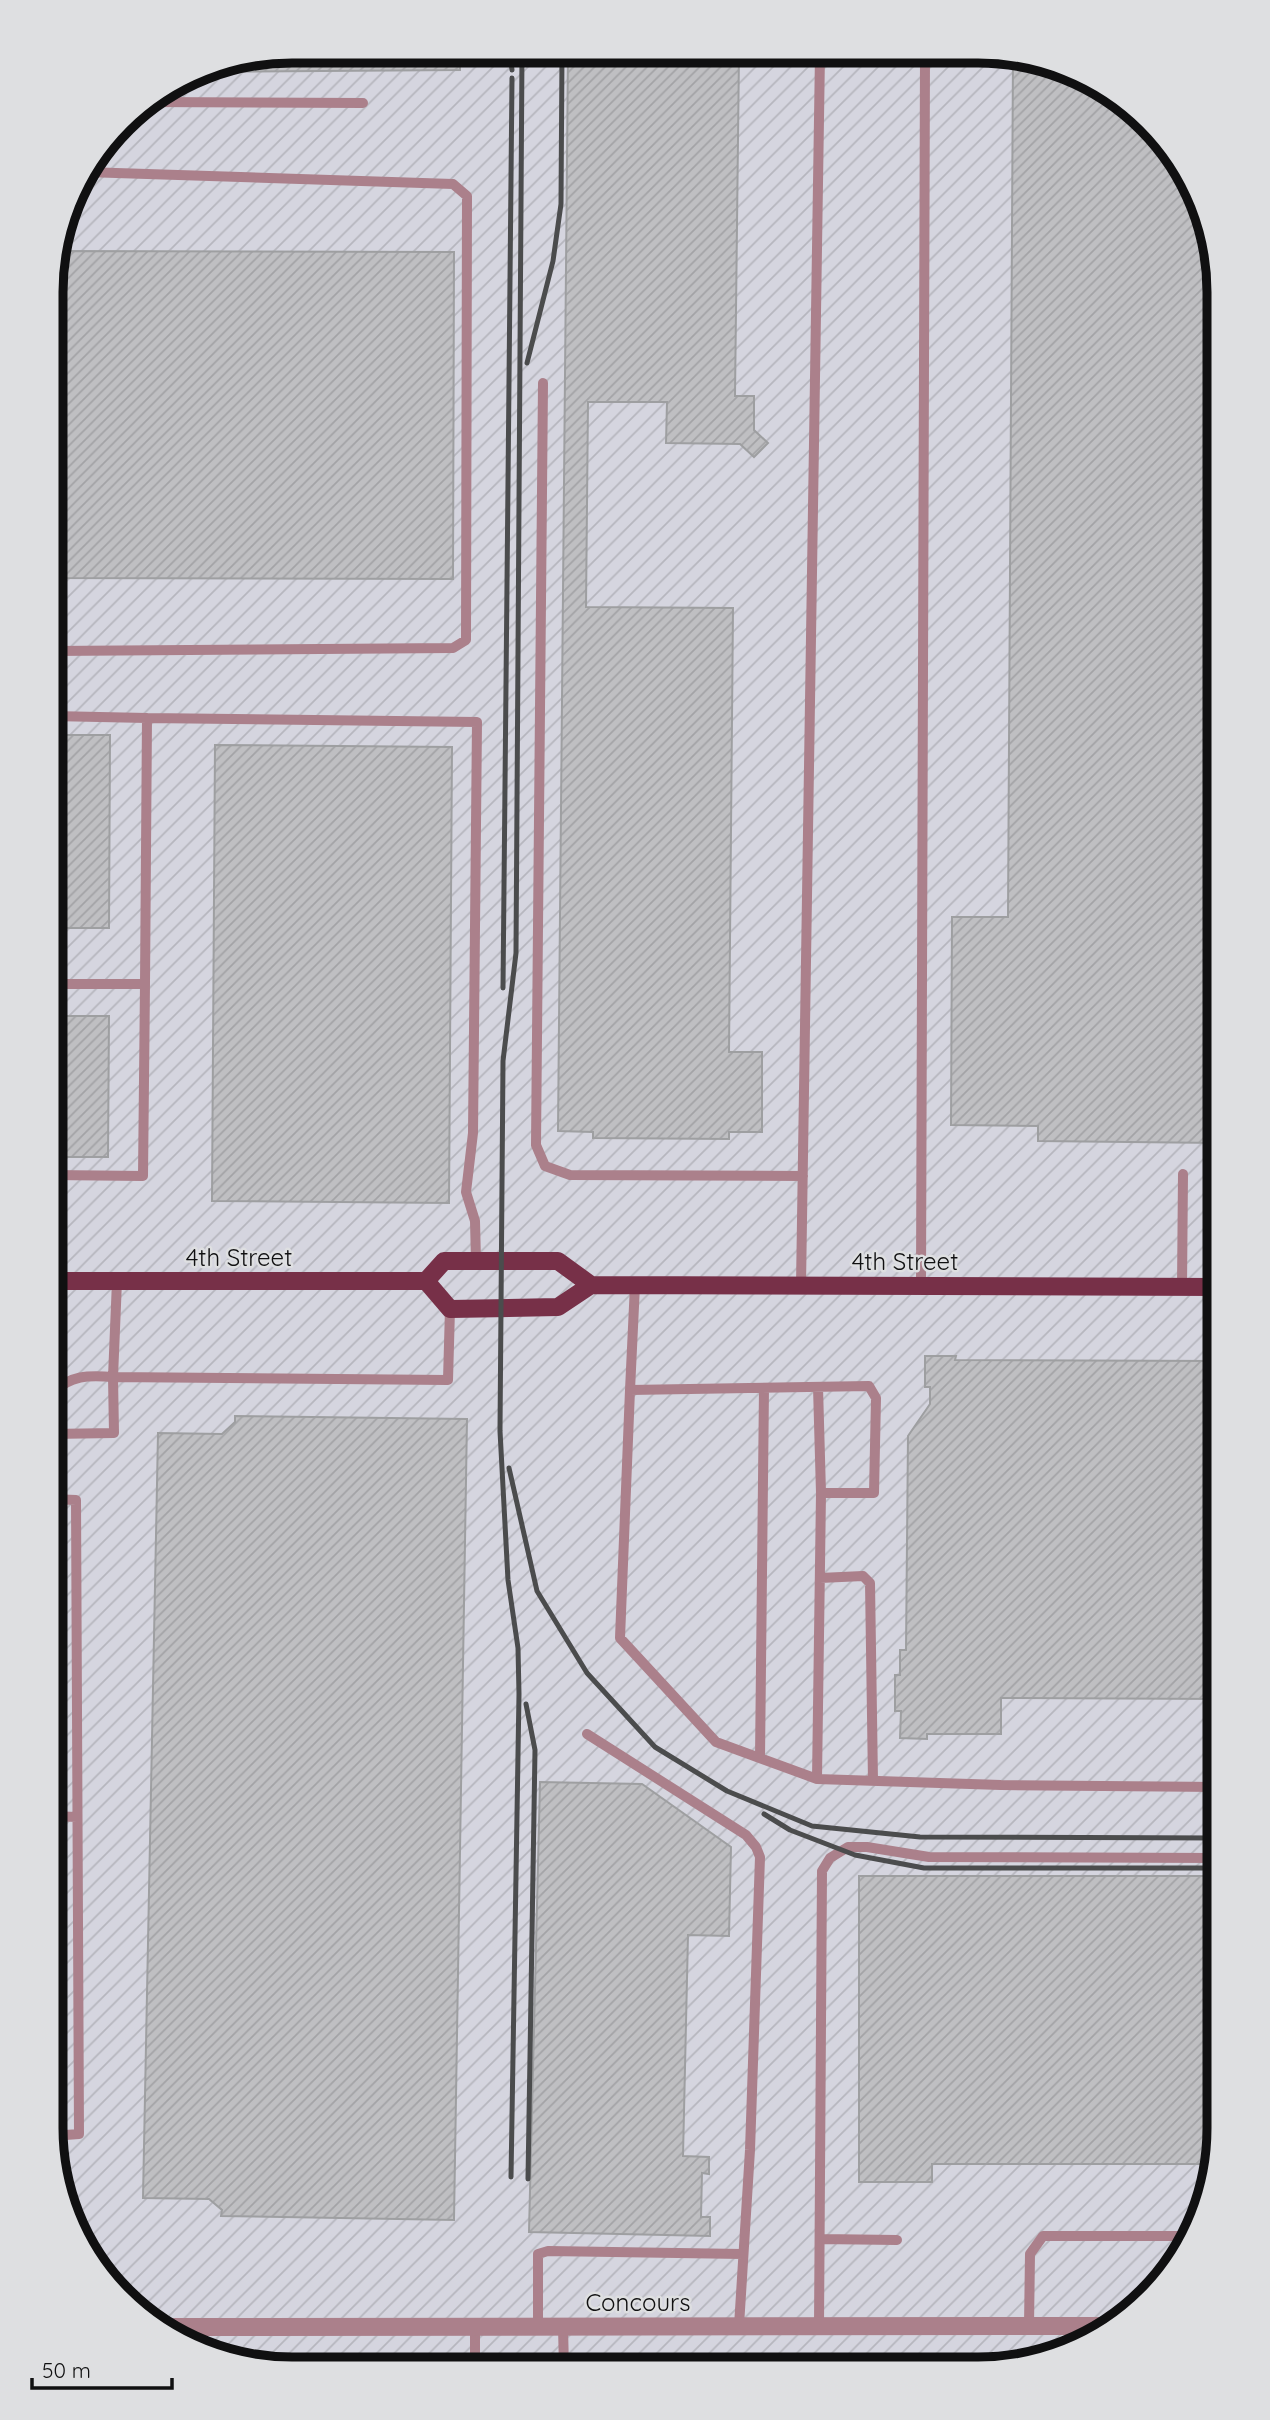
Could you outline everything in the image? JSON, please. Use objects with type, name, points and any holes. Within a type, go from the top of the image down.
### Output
[{"type":"main road","points":[[444,1261],[476,1261],[558,1261],[591,1285],[558,1307],[450,1309],[426,1281],[444,1261]]},
{"type":"main road","name":"4th Street","points":[[63,1281],[426,1281]]},
{"type":"main road","name":"4th Street","points":[[591,1285],[1207,1287]]},
{"type":"street","name":"Concours","points":[[179,2327],[1093,2326]]},
{"type":"lane","points":[[801,1285],[820,63]]},
{"type":"lane","points":[[921,1286],[925,63]]},
{"type":"lane","points":[[165,102],[363,103]]},
{"type":"lane","points":[[63,651],[453,648],[466,640],[467,196],[453,184],[97,172]]},
{"type":"lane","points":[[543,383],[536,1145],[545,1166],[570,1175],[803,1176]]},
{"type":"lane","points":[[63,716],[477,722],[473,1133],[466,1192],[475,1221],[476,1261]]},
{"type":"lane","points":[[63,1175],[143,1176],[147,718]]},
{"type":"lane","points":[[63,984],[145,984]]},
{"type":"lane","points":[[1182,1287],[1183,1174]]},
{"type":"lane","points":[[63,1434],[114,1433],[113,1377],[117,1281]]},
{"type":"lane","points":[[635,1285],[620,1638],[716,1742],[817,1779],[1001,1785],[1207,1787]]},
{"type":"lane","points":[[63,1383],[73,1377],[85,1375],[447,1380],[450,1309]]},
{"type":"lane","points":[[630,1390],[869,1386],[876,1398],[874,1493],[821,1493]]},
{"type":"lane","points":[[817,1779],[821,1493],[818,1387]]},
{"type":"lane","points":[[760,1758],[764,1388]]},
{"type":"lane","points":[[63,1499],[76,1500],[79,2134],[63,2135]]},
{"type":"lane","points":[[820,1578],[863,1576],[870,1583],[873,1781]]},
{"type":"lane","points":[[587,1734],[746,1835],[760,1857],[750,2150],[739,2326]]},
{"type":"lane","points":[[63,1816],[77,1817]]},
{"type":"lane","points":[[819,2326],[822,1871],[830,1858],[848,1847],[867,1847],[929,1857],[1207,1858]]},
{"type":"lane","points":[[1029,2326],[1030,2253],[1043,2236],[1180,2236]]},
{"type":"lane","points":[[820,2239],[897,2240]]},
{"type":"lane","points":[[538,2327],[538,2254],[548,2251],[743,2253]]},
{"type":"lane","points":[[475,2327],[475,2357]]},
{"type":"lane","points":[[563,2327],[564,2357]]},
{"type":"shaded area","points":[[978,63],[1023,67],[1046,73],[1185,196],[1195,218],[1205,262],[1207,2143],[1199,2187],[1190,2216],[1160,2267],[1140,2290],[1117,2310],[1066,2340],[1023,2353],[993,2357],[292,2357],[262,2355],[204,2340],[153,2310],[130,2290],[94,2243],[75,2202],[65,2158],[63,2128],[63,292],[67,247],[80,204],[110,153],[130,130],[153,110],[177,94],[218,75],[262,65]]},
{"type":"building","points":[[292,63],[460,63],[460,70],[230,72],[262,65]]},
{"type":"building","points":[[568,63],[739,63],[735,396],[754,396],[754,430],[768,443],[754,457],[740,444],[666,443],[667,402],[588,402],[586,607],[733,608],[729,1052],[762,1052],[762,1132],[729,1132],[729,1139],[593,1138],[593,1132],[558,1131]]},
{"type":"building","points":[[1013,66],[1052,75],[1079,87],[1129,120],[1150,141],[1183,191],[1195,218],[1205,262],[1207,1143],[1038,1141],[1038,1126],[951,1125],[952,917],[1008,917]]},
{"type":"building","points":[[66,251],[454,252],[453,579],[63,578],[63,292]]},
{"type":"building","points":[[63,735],[110,735],[109,928],[63,928]]},
{"type":"building","points":[[215,745],[452,747],[449,1203],[212,1201]]},
{"type":"building","points":[[63,1016],[109,1016],[108,1157],[63,1157]]},
{"type":"building","points":[[925,1356],[956,1356],[955,1360],[1207,1361],[1207,1699],[1001,1698],[1001,1734],[927,1734],[927,1739],[900,1738],[901,1711],[895,1711],[895,1675],[900,1675],[900,1650],[906,1650],[908,1436],[930,1404],[930,1387],[925,1387]]},
{"type":"building","points":[[235,1416],[467,1419],[454,2220],[221,2216],[222,2210],[209,2199],[143,2198],[158,1433],[222,1434],[235,1422]]},
{"type":"building","points":[[540,1782],[642,1784],[731,1847],[729,1936],[688,1935],[683,2156],[709,2157],[709,2174],[702,2173],[701,2217],[710,2217],[710,2236],[529,2232]]},
{"type":"building","points":[[859,1876],[1207,1876],[1207,2143],[1204,2164],[932,2164],[932,2182],[859,2182]]},
{"type":"railway","points":[[511,63],[512,70]]},
{"type":"railway","points":[[511,2177],[519,1694],[518,1648],[508,1580],[500,1431],[503,1061],[516,953],[522,63]]},
{"type":"railway","points":[[527,363],[553,261],[561,204],[562,63]]},
{"type":"railway","points":[[503,988],[512,78]]},
{"type":"railway","points":[[509,1468],[537,1591],[587,1673],[655,1747],[727,1791],[812,1826],[920,1837],[1207,1838]]},
{"type":"railway","points":[[526,1704],[535,1750],[528,2179]]},
{"type":"railway","points":[[764,1814],[790,1830],[855,1855],[924,1868],[1207,1868]]}]
